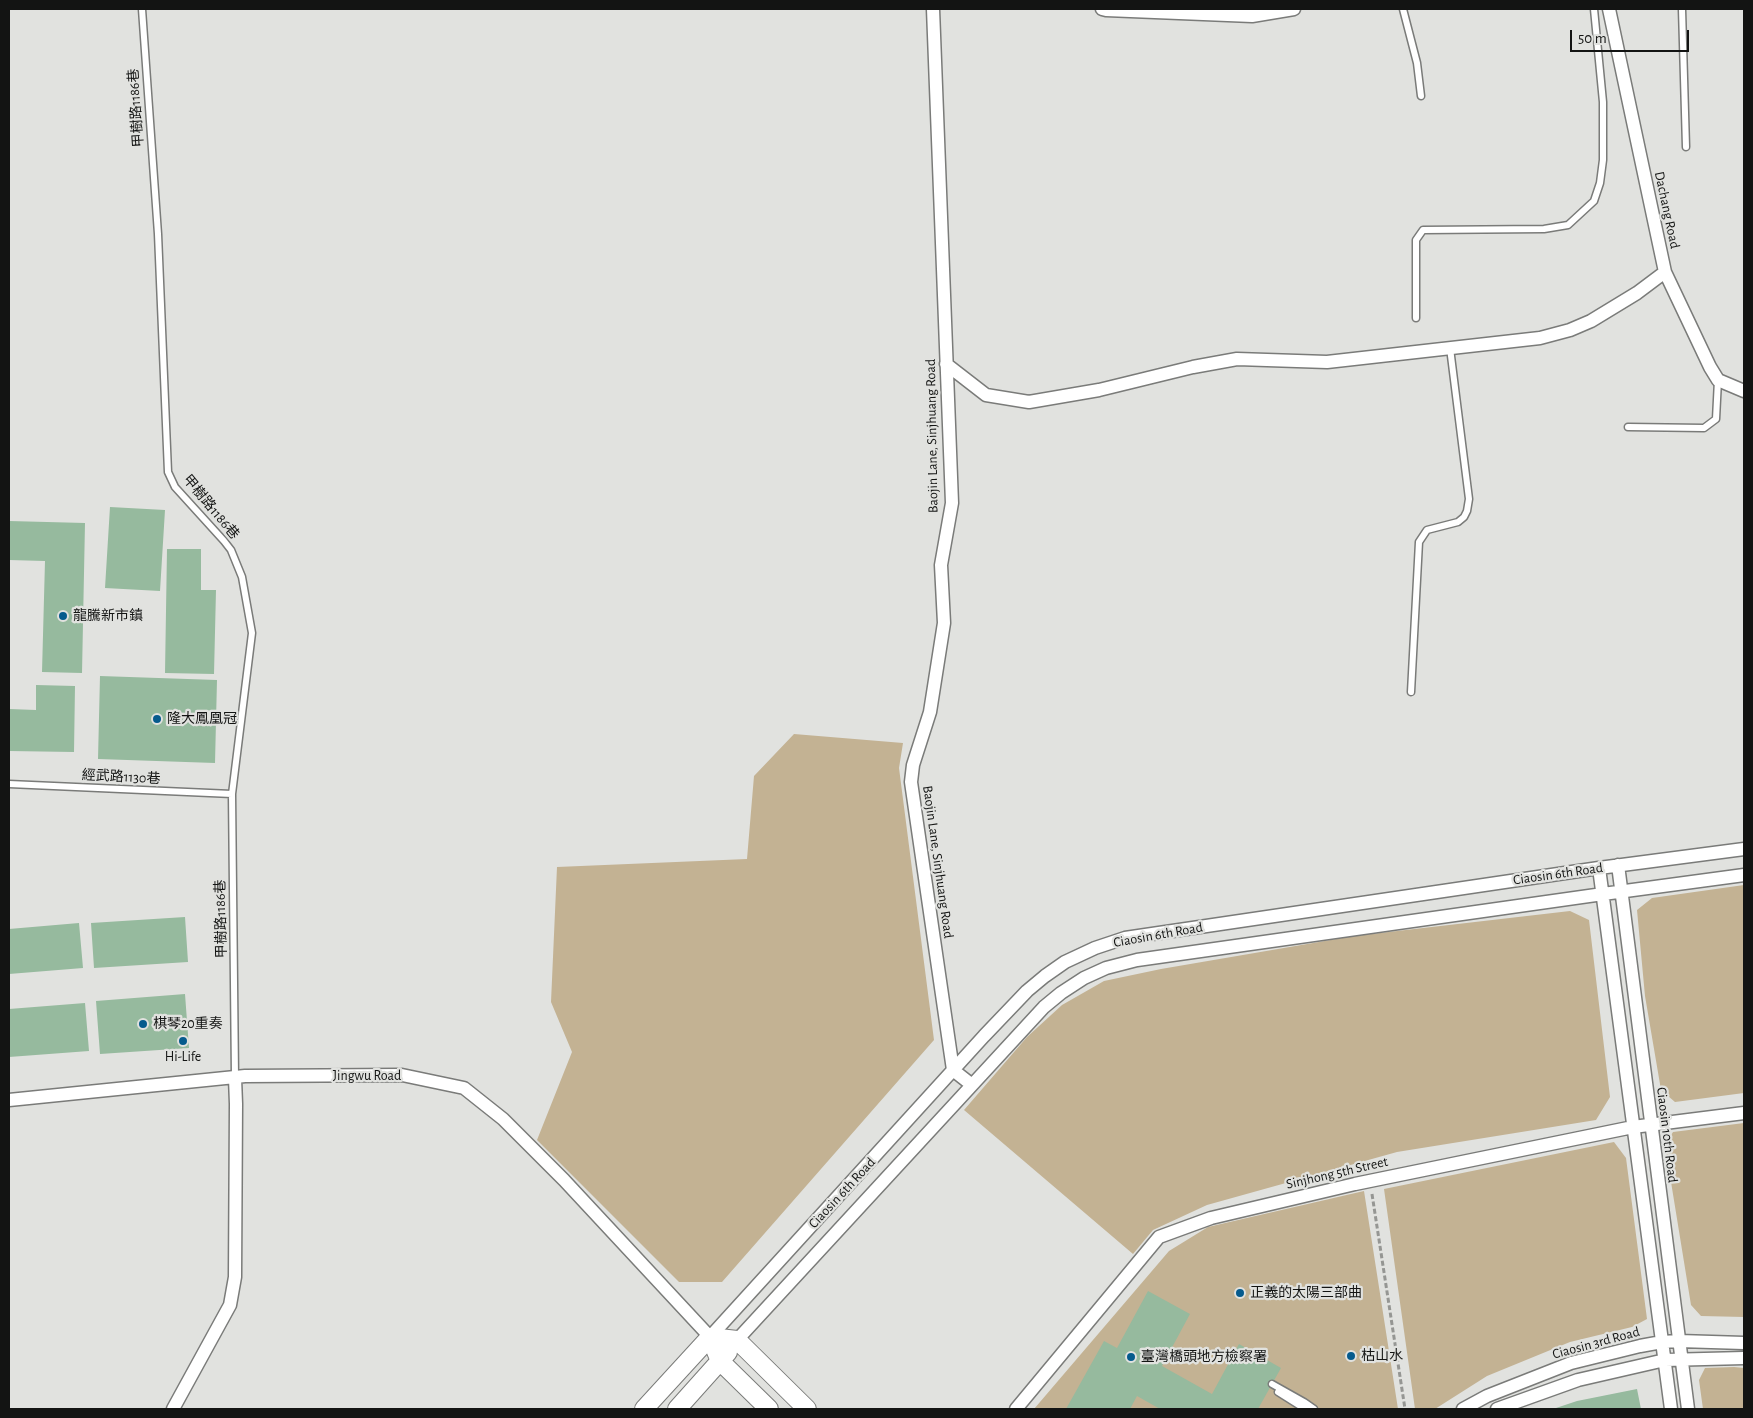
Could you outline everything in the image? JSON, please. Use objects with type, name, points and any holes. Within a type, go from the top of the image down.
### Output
[{"type":"street","name":"Baojin Lane, Sinjhuang Road","points":[[933,9],[952,503],[941,565],[944,623],[930,712],[912,765],[911,782],[953,1070]]},
{"type":"street","points":[[1102,9],[1252,16],[1294,9]]},
{"type":"street","name":"Dachang Road","points":[[1608,9],[1666,272],[1710,367],[1718,380]]},
{"type":"street","points":[[946,364],[986,394],[1029,402],[1100,390],[1237,359],[1327,362],[1540,338],[1570,330],[1591,321],[1638,294],[1666,272]]},
{"type":"street","points":[[1718,380],[1744,391]]},
{"type":"street","name":"Ciaosin 6th Road","points":[[644,1409],[953,1070],[1021,998],[1045,976],[1065,962],[1095,948],[1118,941],[1618,865],[1744,849]]},
{"type":"street","name":"Ciaosin 10th Road","points":[[1618,865],[1688,1409]]},
{"type":"street","points":[[1599,868],[1671,1409]]},
{"type":"street","name":"Ciaosin 6th Road","points":[[677,1409],[737,1340],[1044,1007],[1084,978],[1106,968],[1137,960],[1744,875]]},
{"type":"street","points":[[953,1070],[972,1085]]},
{"type":"street","name":"Jingwu Road","points":[[9,1100],[235,1078],[402,1075],[464,1088],[504,1118],[564,1180],[710,1337],[720,1361],[769,1409]]},
{"type":"street","points":[[173,1409],[230,1305],[235,1277],[235,1078]]},
{"type":"street","name":"Sinjhong 5th Street","points":[[1016,1409],[1159,1237],[1211,1218],[1370,1181],[1633,1127],[1744,1113]]},
{"type":"street","points":[[710,1337],[737,1340],[808,1409]]},
{"type":"street","name":"Ciaosin 3rd Road","points":[[1463,1409],[1488,1396],[1571,1363],[1662,1342],[1744,1343]]},
{"type":"street","points":[[1497,1409],[1578,1380],[1665,1360],[1744,1358]]},
{"type":"lane","name":"甲樹路1186巷","points":[[142,9],[158,234],[168,472],[175,487],[231,550],[242,577],[252,633],[232,794],[235,1078]]},
{"type":"lane","points":[[1403,9],[1417,63],[1421,96]]},
{"type":"lane","points":[[1416,318],[1416,240],[1423,230],[1544,229],[1568,225],[1594,201],[1600,183],[1603,160],[1603,122],[1594,9]]},
{"type":"lane","points":[[1682,9],[1686,147]]},
{"type":"lane","points":[[1411,692],[1419,542],[1427,530],[1458,522],[1464,518],[1469,499],[1450,348]]},
{"type":"lane","points":[[1628,427],[1704,428],[1716,419],[1718,380]]},
{"type":"lane","name":"經武路1130巷","points":[[9,784],[232,794]]},
{"type":"lane","points":[[1305,1409],[1271,1386],[1314,1409]]},
{"type":"path","points":[[1370,1181],[1404,1409]]},
{"type":"shaded area","points":[[794,734],[903,743],[899,768],[934,1040],[722,1282],[679,1282],[537,1140],[572,1052],[551,1002],[557,867],[747,859],[754,776]]},
{"type":"shaded area","points":[[1744,885],[1744,1093],[1675,1102],[1661,1090],[1645,996],[1637,910],[1652,898]]},
{"type":"shaded area","points":[[1570,911],[1589,920],[1610,1097],[1596,1120],[1397,1152],[1207,1205],[1153,1230],[1133,1254],[964,1110],[1027,1037],[1062,1005],[1104,981],[1161,969],[1354,936]]},
{"type":"shaded area","points":[[1744,1123],[1744,1317],[1701,1316],[1691,1305],[1665,1145],[1673,1132]]},
{"type":"shaded area","points":[[1614,1142],[1626,1158],[1647,1319],[1632,1327],[1570,1342],[1487,1376],[1435,1409],[1415,1409],[1384,1189]]},
{"type":"shaded area","points":[[1364,1191],[1398,1409],[1034,1409],[1169,1251],[1208,1227]]},
{"type":"shaded area","points":[[1705,1368],[1744,1368],[1744,1409],[1703,1409],[1699,1380]]},
{"type":"building","points":[[110,507],[165,510],[160,591],[105,588]]},
{"type":"building","name":"龍騰新市鎮","points":[[9,521],[85,523],[82,673],[42,672],[45,561],[9,560]]},
{"type":"building","name":"隆大鳳凰冠","points":[[167,549],[201,549],[201,590],[216,590],[214,674],[165,673]]},
{"type":"building","name":"隆大鳳凰冠","points":[[100,676],[217,680],[215,763],[98,759]]},
{"type":"building","points":[[36,685],[75,686],[74,752],[9,751],[9,709],[36,710]]},
{"type":"building","points":[[185,917],[188,962],[94,968],[91,923]]},
{"type":"building","points":[[79,923],[83,968],[9,974],[9,929]]},
{"type":"building","name":"棋琴20重奏","points":[[185,994],[189,1048],[100,1054],[96,1001]]},
{"type":"building","points":[[85,1003],[89,1051],[9,1057],[9,1009]]},
{"type":"building","name":"臺灣橋頭地方檢察署","points":[[1148,1291],[1190,1314],[1162,1366],[1212,1394],[1239,1344],[1281,1368],[1258,1409],[1160,1409],[1137,1396],[1130,1409],[1066,1409],[1104,1341],[1117,1348]]},
{"type":"building","points":[[1637,1389],[1641,1409],[1553,1409],[1577,1401]]},
{"type":"place","name":"龍騰新市鎮","points":[[63,616]]},
{"type":"place","name":"隆大鳳凰冠","points":[[157,719]]},
{"type":"place","name":"棋琴20重奏","points":[[143,1024]]},
{"type":"place","name":"Hi-Life","points":[[183,1041]]},
{"type":"place","name":"正義的太陽三部曲","points":[[1240,1293]]},
{"type":"place","name":"枯山水","points":[[1351,1356]]},
{"type":"place","name":"臺灣橋頭地方檢察署","points":[[1131,1357]]}]
